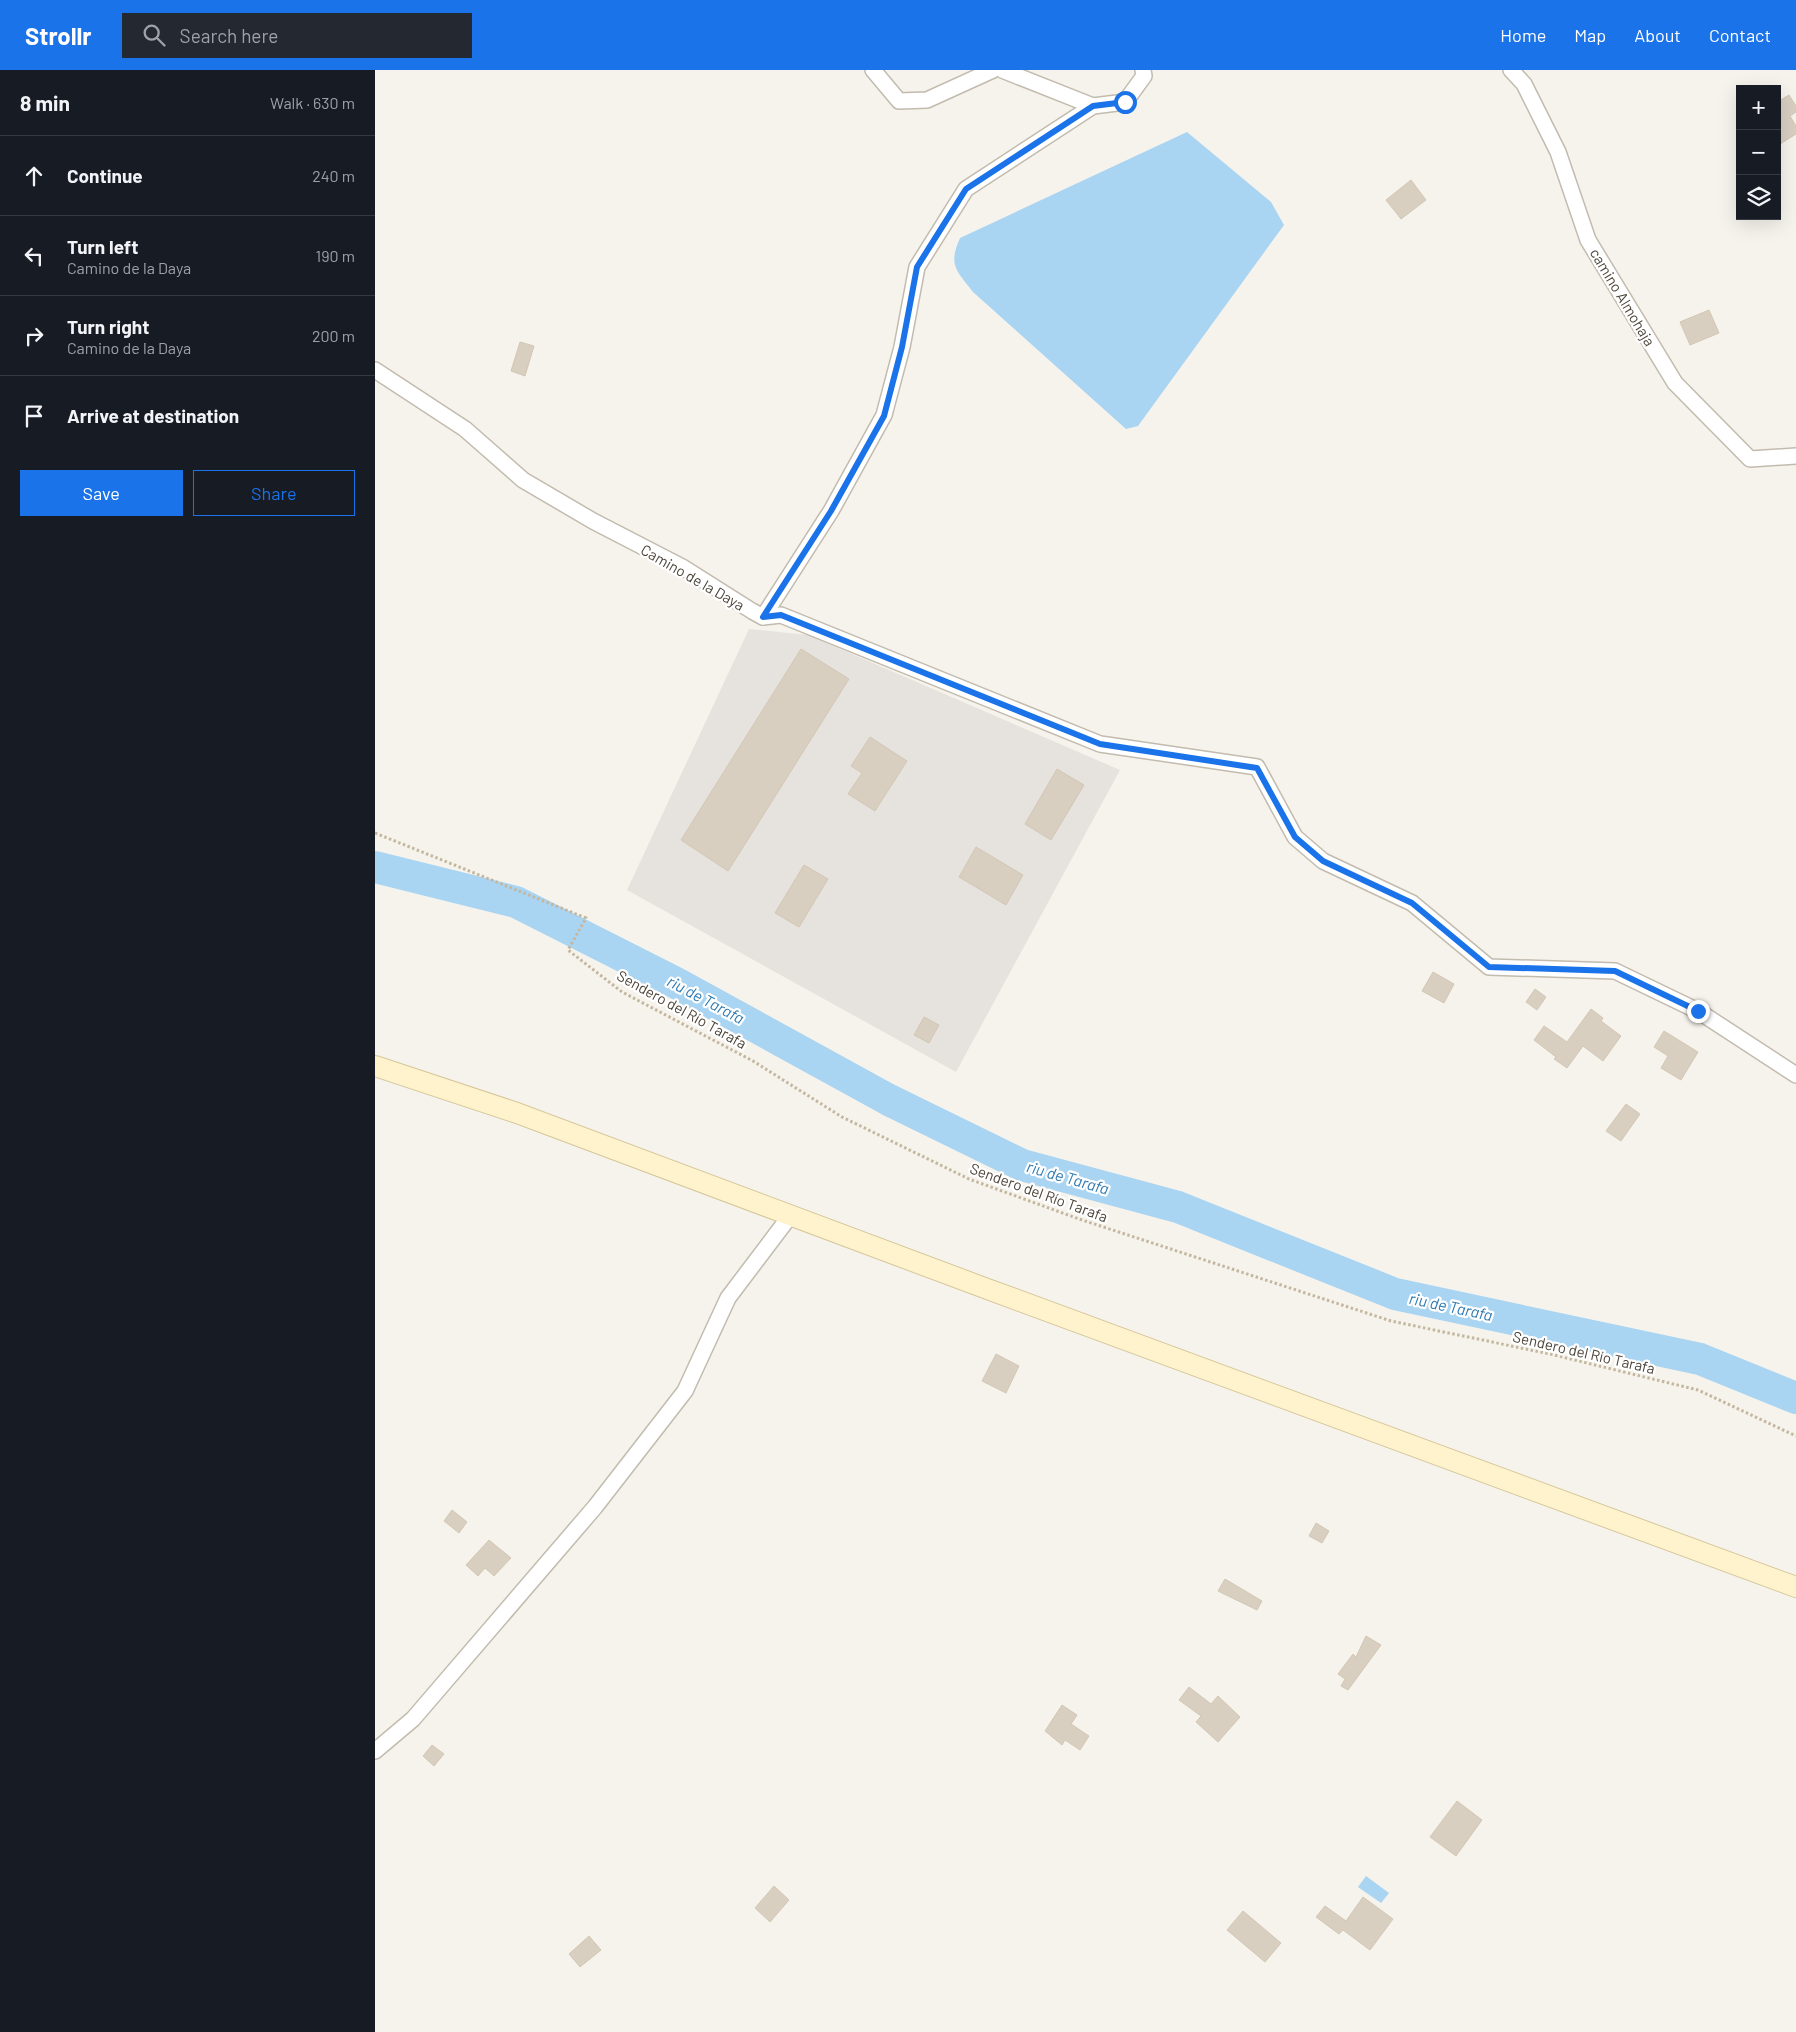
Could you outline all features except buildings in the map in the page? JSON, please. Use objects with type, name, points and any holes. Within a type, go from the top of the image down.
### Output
[{"type":"main road","points":[[375,1066],[517,1113],[1796,1587]]},
{"type":"street","points":[[873,70],[899,101],[927,100],[993,70]]},
{"type":"street","points":[[1002,70],[1093,106]]},
{"type":"street","points":[[763,617],[831,511],[884,416],[902,347],[917,267],[966,189],[1093,106],[1125,102],[1143,76],[1143,70]]},
{"type":"street","name":"camino Almohaja","points":[[1511,70],[1524,84],[1558,152],[1588,240],[1675,383],[1750,459],[1796,456]]},
{"type":"street","name":"Camino de la Daya","points":[[375,370],[465,429],[523,480],[593,521],[684,568],[763,617],[781,615],[1100,744],[1257,768],[1295,837],[1323,861],[1412,903],[1489,967],[1615,971],[1698,1011],[1796,1075]]},
{"type":"street","points":[[375,1751],[413,1719],[595,1507],[685,1391],[728,1298],[791,1216]]},
{"type":"path","name":"Sendero del Río Tarafa","points":[[375,833],[586,918],[568,950],[622,992],[753,1061],[842,1117],[969,1179],[1079,1219],[1391,1321],[1550,1354],[1698,1390],[1796,1436]]},
{"type":"shaded area","points":[[749,629],[808,635],[1120,770],[956,1072],[627,890]]},
{"type":"water","points":[[1187,132],[1271,202],[1284,225],[1138,426],[1126,429],[973,292],[956,267],[954,261],[956,247],[960,238]]},
{"type":"water","points":[[1366,1876],[1389,1893],[1381,1903],[1358,1887]]},
{"type":"waterway","name":"riu de Tarafa","points":[[375,867],[516,902],[676,983],[889,1100],[1022,1165],[1178,1207],[1395,1294],[1700,1359],[1796,1398]]},
{"type":"route","points":[[1125,102],[1093,106],[966,189],[917,267],[902,347],[884,416],[831,511],[763,617],[781,615],[1100,744],[1257,768],[1295,837],[1323,861],[1412,903],[1489,967],[1615,971],[1698,1011]]}]
